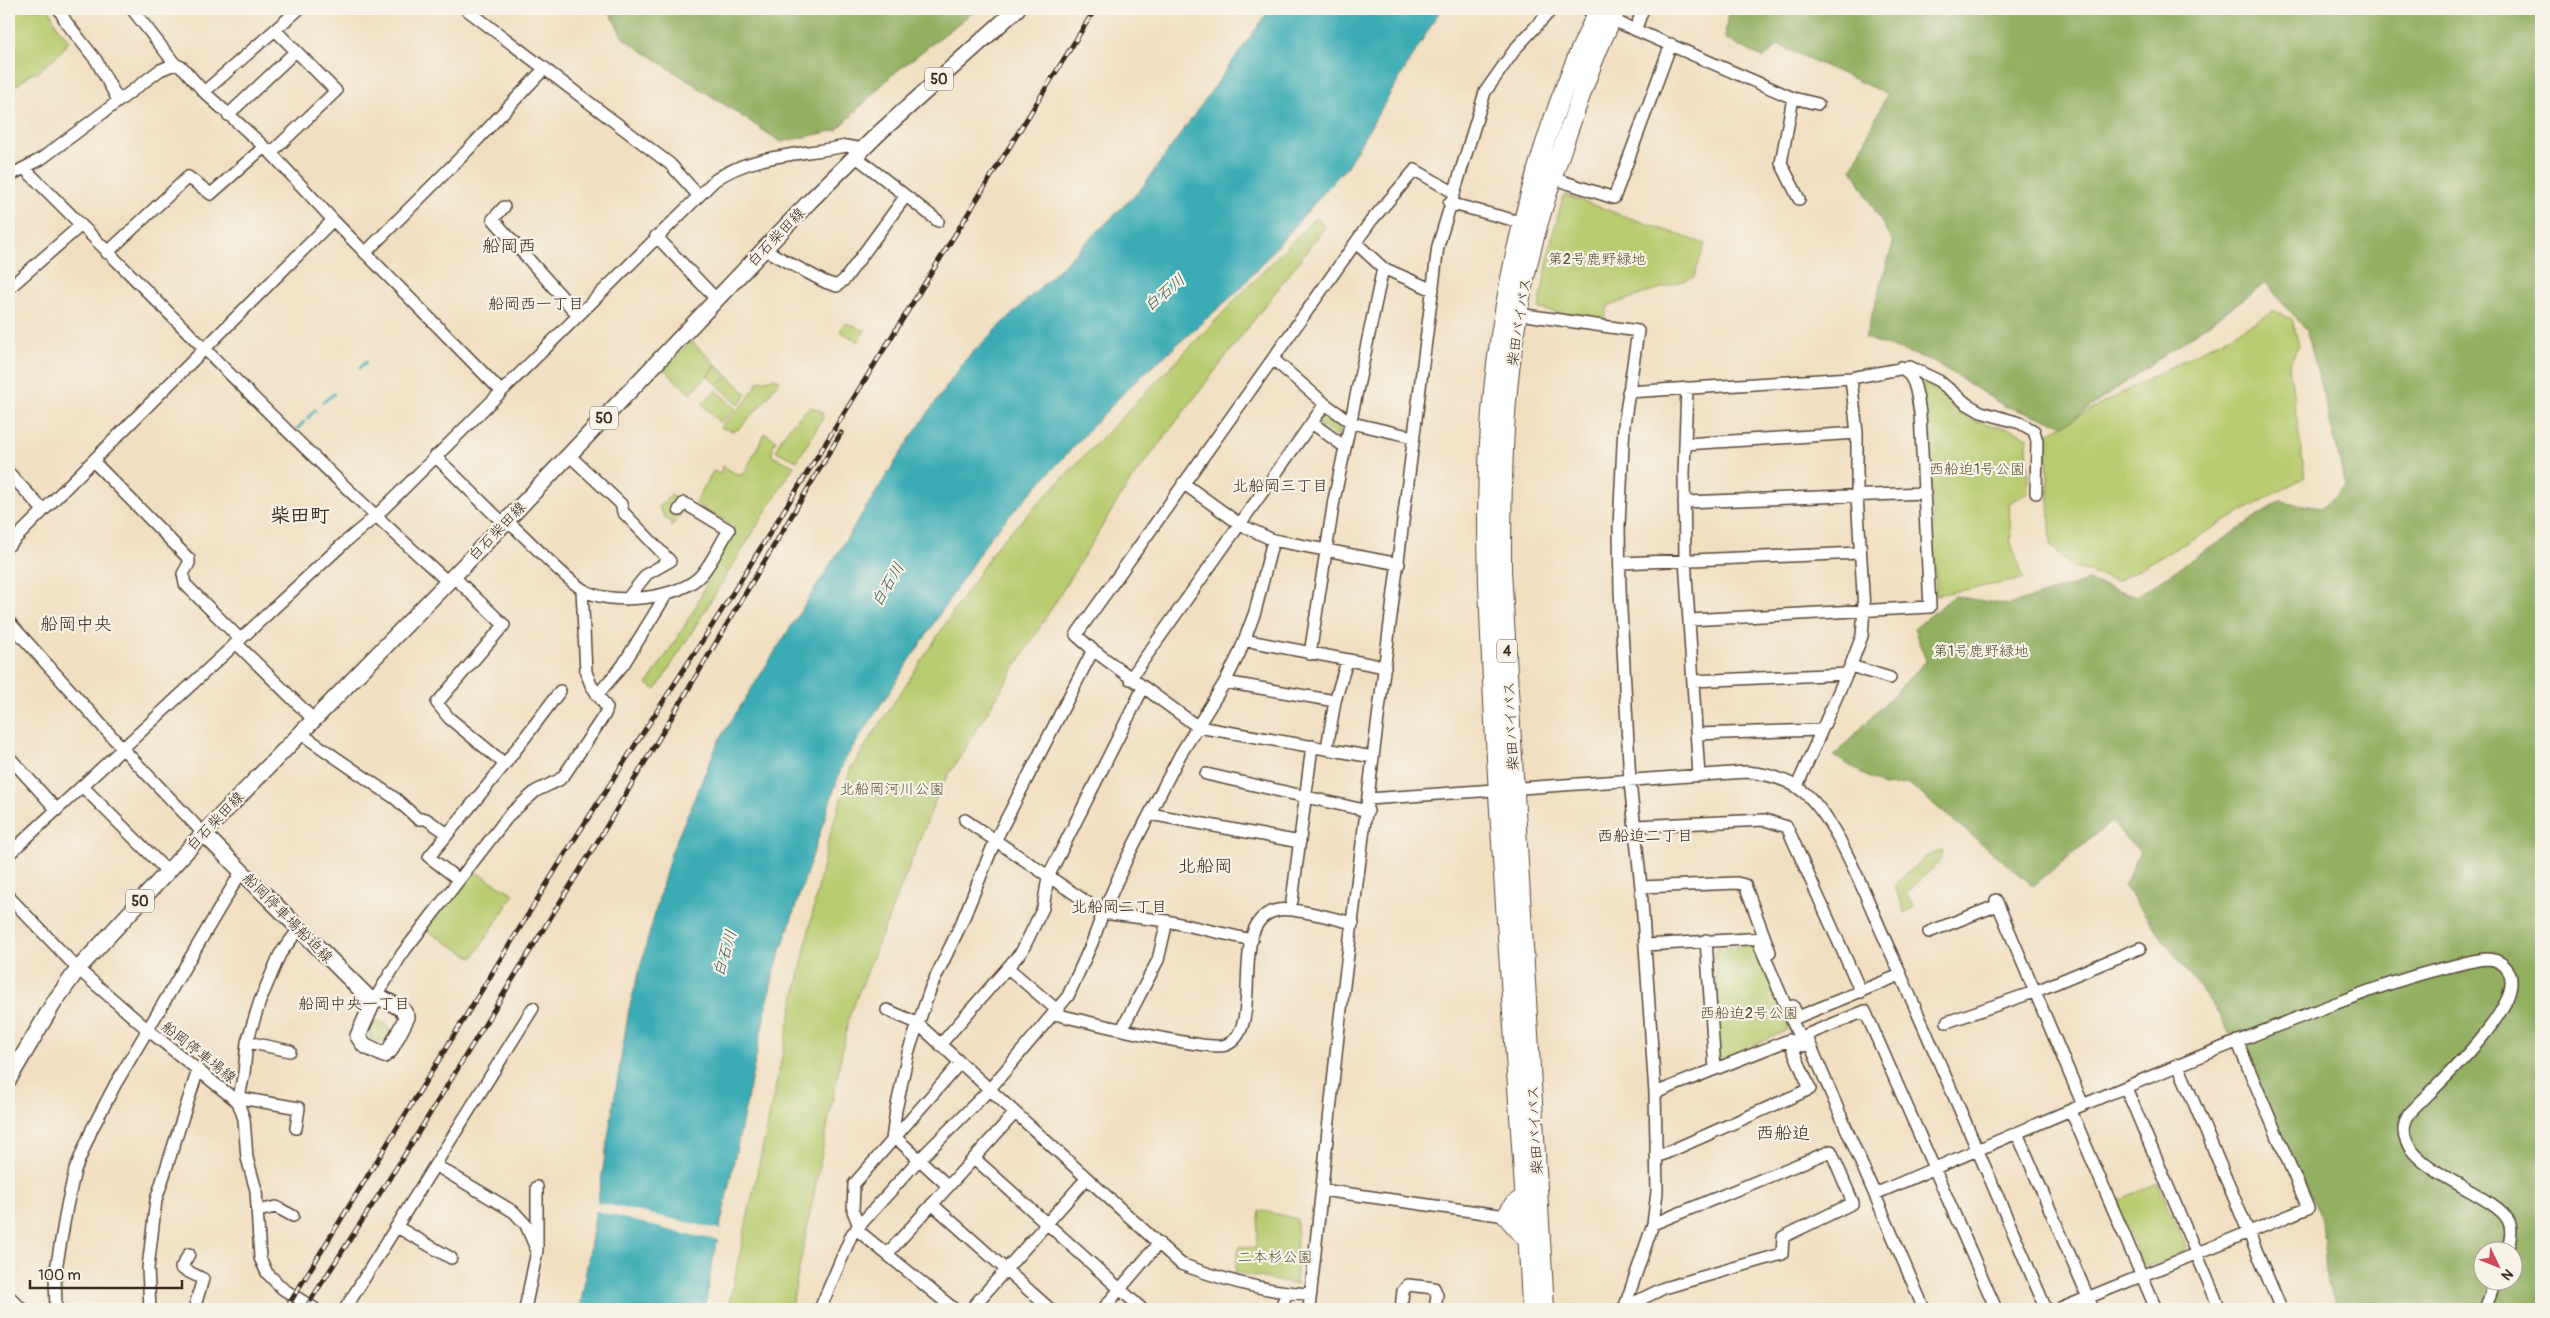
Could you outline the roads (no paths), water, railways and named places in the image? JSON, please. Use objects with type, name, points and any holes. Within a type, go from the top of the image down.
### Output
[{"type":"highway","name":"柴田バイパス","points":[[1531,1309],[1506,790],[1502,472],[1506,408],[1518,314],[1552,178],[1577,105],[1602,12]]},
{"type":"highway","name":"柴田バイパス","points":[[1544,1309],[1506,790],[1488,591],[1488,467],[1497,366],[1524,223],[1549,133],[1602,12]]},
{"type":"highway","points":[[1526,1196],[1513,1206],[1506,1216],[1528,1241]]},
{"type":"main road","name":"白石柴田線","points":[[9,1079],[55,1001],[78,969],[167,871],[504,524],[764,249],[859,152],[1017,9]]},
{"type":"main road","name":"船岡停車場船迫線","points":[[203,833],[373,1002]]},
{"type":"main road","points":[[9,1299],[19,1309]]},
{"type":"street","points":[[59,9],[66,22],[96,60],[118,100]]},
{"type":"street","points":[[132,9],[175,64],[183,68],[204,92],[268,150],[333,220],[501,391]]},
{"type":"street","points":[[204,92],[299,9]]},
{"type":"street","points":[[466,9],[670,164],[698,195]]},
{"type":"street","points":[[1309,1309],[1353,923],[1369,805],[1373,756],[1399,564],[1438,246],[1451,198],[1485,92],[1516,48],[1552,9]]},
{"type":"street","points":[[1636,28],[1643,9]]},
{"type":"street","points":[[1602,12],[1794,98],[1818,104]]},
{"type":"street","points":[[107,253],[188,177],[211,194],[268,150],[336,91],[275,30]]},
{"type":"street","points":[[1552,178],[1614,198],[1671,44]]},
{"type":"street","points":[[228,115],[296,51]]},
{"type":"street","points":[[9,176],[21,166],[41,159],[160,70],[175,64]]},
{"type":"street","points":[[365,253],[465,153],[545,68]]},
{"type":"street","points":[[1794,98],[1781,163],[1799,200]]},
{"type":"street","points":[[9,854],[344,543],[376,516],[656,236],[698,195],[728,171],[746,164],[846,146],[859,152],[905,197],[938,221]]},
{"type":"street","points":[[21,166],[107,253],[376,516],[504,625],[437,703],[449,718],[505,764]]},
{"type":"street","points":[[1373,756],[1198,727],[1130,679],[1076,636],[1111,589],[1183,483],[1356,243],[1415,170],[1451,198],[1524,223]]},
{"type":"street","points":[[764,249],[836,286],[845,279],[905,197]]},
{"type":"street","points":[[504,207],[493,219],[578,315]]},
{"type":"street","points":[[9,545],[333,220]]},
{"type":"street","points":[[9,288],[80,226]]},
{"type":"street","points":[[656,236],[717,300]]},
{"type":"street","points":[[1356,243],[1383,268],[1432,290]]},
{"type":"street","points":[[1310,654],[1328,549],[1334,500],[1352,423],[1383,268]]},
{"type":"street","points":[[1518,314],[1638,331],[1624,425],[1619,526],[1620,590],[1630,782],[1641,887],[1655,1092],[1657,1157],[1653,1224],[1623,1308]]},
{"type":"street","points":[[1273,359],[1325,404],[1352,423],[1414,437]]},
{"type":"street","points":[[1689,620],[1864,609],[1930,607],[1925,493],[1917,395],[1908,372],[1902,367]]},
{"type":"street","points":[[1628,392],[1851,378],[1910,367],[1939,382],[1967,404],[1981,412],[2020,423],[2034,431],[2037,441],[2036,493]]},
{"type":"street","points":[[1797,786],[1820,730],[1849,670],[1862,636],[1864,609],[1857,495],[1857,433],[1851,378]]},
{"type":"street","points":[[1688,388],[1685,444],[1685,560],[1699,776]]},
{"type":"street","points":[[1130,679],[1325,404]]},
{"type":"street","points":[[1312,423],[1345,447]]},
{"type":"street","points":[[1685,444],[1857,433]]},
{"type":"street","points":[[569,455],[621,504],[623,512],[670,561],[647,574],[627,599]]},
{"type":"street","points":[[435,456],[504,524],[514,527],[582,589],[600,598],[627,599],[666,595],[688,585],[701,576],[729,530],[684,503],[679,510]]},
{"type":"street","points":[[92,461],[189,559],[189,563],[182,574],[185,584],[313,719]]},
{"type":"street","points":[[9,473],[43,510]]},
{"type":"street","points":[[1183,483],[1240,525],[1273,540],[1399,564]]},
{"type":"street","points":[[1684,502],[1925,493]]},
{"type":"street","points":[[820,1309],[848,1239],[919,1160],[989,1090],[1068,996],[1127,858],[1180,755],[1225,682],[1244,640],[1255,612],[1273,540]]},
{"type":"street","points":[[1621,563],[1860,553]]},
{"type":"street","points":[[373,1002],[393,967],[519,804],[536,791],[559,780],[577,758],[607,708],[590,685],[585,665],[582,589]]},
{"type":"street","points":[[597,695],[622,665],[666,595]]},
{"type":"street","points":[[9,622],[123,749],[203,833]]},
{"type":"street","points":[[1244,640],[1385,667]]},
{"type":"street","points":[[893,1138],[901,1084],[917,1023],[979,884],[995,841],[1093,650]]},
{"type":"street","points":[[1327,748],[1335,701],[1347,660]]},
{"type":"street","points":[[1693,681],[1849,670],[1890,678]]},
{"type":"street","points":[[1225,682],[1335,701]]},
{"type":"street","points":[[940,1045],[1022,951],[1043,908],[1048,877],[1143,688]]},
{"type":"street","points":[[459,880],[429,857],[505,764],[560,691]]},
{"type":"street","points":[[1696,734],[1820,730]]},
{"type":"street","points":[[300,733],[396,799],[418,819],[426,819],[448,834]]},
{"type":"street","points":[[1292,900],[1312,746]]},
{"type":"street","points":[[9,757],[57,810]]},
{"type":"street","points":[[1206,774],[1305,798],[1369,805],[1506,790],[1757,772],[1768,774],[1797,786],[1814,801],[1833,828],[1979,1149],[2046,1309]]},
{"type":"street","points":[[82,786],[167,871]]},
{"type":"street","points":[[1150,814],[1300,842]]},
{"type":"street","points":[[965,820],[1103,913],[1167,921],[1252,940]]},
{"type":"street","points":[[1636,826],[1765,820],[1787,827],[1861,992]]},
{"type":"street","name":"船岡停車場線","points":[[241,872],[148,1030],[238,1102],[244,1119],[247,1158],[256,1190],[260,1258],[267,1273],[283,1289],[315,1309]]},
{"type":"street","points":[[1641,887],[1737,883],[1745,886],[1762,942],[1905,1284]]},
{"type":"street","points":[[9,896],[78,969],[148,1030],[96,1120],[75,1170],[55,1275],[56,1309]]},
{"type":"street","points":[[1929,932],[1997,903],[2083,1105]]},
{"type":"street","points":[[1008,968],[1056,1012],[1122,1029],[1218,1047],[1227,1045],[1242,1029],[1252,940],[1259,922],[1276,910],[1283,909],[1353,923]]},
{"type":"street","points":[[1122,1029],[1158,960],[1167,921]]},
{"type":"street","points":[[238,1102],[244,1073],[247,1042],[260,1001],[280,954],[299,930]]},
{"type":"street","points":[[1645,945],[1706,940],[1762,942]]},
{"type":"street","points":[[1706,940],[1715,1069]]},
{"type":"street","points":[[1762,942],[1798,1017],[1900,975]]},
{"type":"street","points":[[1947,1022],[2034,992],[2140,948]]},
{"type":"street","points":[[1875,1194],[2237,1041],[2372,990],[2430,971],[2487,959],[2501,962],[2510,973],[2512,984],[2509,997],[2499,1018],[2409,1114],[2402,1128],[2406,1140],[2418,1157],[2460,1187],[2493,1206],[2508,1219],[2511,1234],[2510,1240]]},
{"type":"street","points":[[345,1309],[533,1008]]},
{"type":"street","points":[[887,1010],[917,1023],[1182,1264],[1212,1276],[1287,1293],[1310,1294]]},
{"type":"street","points":[[1924,1309],[1806,1035],[1865,1011],[1996,1309]]},
{"type":"street","points":[[1655,1092],[1789,1040],[1810,1088],[1657,1157]]},
{"type":"street","points":[[2060,1309],[2249,1230],[2308,1208],[2237,1041]]},
{"type":"street","points":[[247,1042],[290,1051]]},
{"type":"street","points":[[954,1309],[858,1228],[853,1211],[854,1184],[960,1064]]},
{"type":"street","points":[[2178,1065],[2281,1309]]},
{"type":"street","points":[[150,1309],[148,1268],[156,1200],[198,1070]]},
{"type":"street","points":[[2126,1088],[2220,1309]]},
{"type":"street","points":[[238,1102],[246,1099],[299,1108],[296,1128]]},
{"type":"street","points":[[2071,1111],[2156,1309]]},
{"type":"street","points":[[887,1254],[1015,1113]]},
{"type":"street","points":[[2016,1133],[2093,1309]]},
{"type":"street","points":[[893,1138],[948,1186]]},
{"type":"street","points":[[1623,1308],[1664,1288],[1782,1254],[1783,1237],[1853,1203],[1831,1150],[1653,1224]]},
{"type":"street","points":[[974,1158],[1142,1309]]},
{"type":"street","points":[[435,1165],[514,1212],[526,1225],[537,1251]]},
{"type":"street","points":[[971,1309],[1087,1178]]},
{"type":"street","points":[[525,1309],[537,1251],[537,1187]]},
{"type":"street","points":[[1322,1190],[1506,1216]]},
{"type":"street","points":[[932,1204],[1050,1309]]},
{"type":"street","points":[[258,1211],[276,1207],[293,1216]]},
{"type":"street","points":[[397,1227],[451,1258]]},
{"type":"street","points":[[1103,1309],[1159,1244]]},
{"type":"street","points":[[189,1254],[181,1268],[203,1279],[194,1309]]},
{"type":"street","points":[[1401,1309],[1403,1290],[1408,1285],[1434,1288],[1437,1295],[1435,1309]]},
{"type":"street","points":[[2485,1309],[2492,1290]]},
{"type":"street","points":[[1280,1309],[1287,1293]]},
{"type":"water","name":"白石川","points":[[1270,9],[1441,9],[1347,166],[1239,290],[1127,389],[990,537],[843,763],[774,972],[710,1275],[705,1309],[580,1309],[629,1009],[671,853],[719,740],[909,440],[966,359],[1141,189]]},
{"type":"waterway","points":[[360,368],[366,362]]},
{"type":"waterway","points":[[323,402],[334,394]]},
{"type":"waterway","points":[[308,418],[315,410]]},
{"type":"waterway","points":[[297,429],[304,422]]},
{"type":"railway","points":[[286,1309],[567,851],[724,607],[1095,9]]},
{"type":"railway","points":[[305,1309],[402,1159],[599,839],[841,433]]},
{"type":"district","name":"船岡西","points":[[509,246]]},
{"type":"district","name":"船岡西一丁目","points":[[536,303]]},
{"type":"district","name":"北船岡三丁目","points":[[1280,485]]},
{"type":"district","name":"柴田町","points":[[300,515]]},
{"type":"district","name":"船岡中央","points":[[76,624]]},
{"type":"district","name":"西船迫二丁目","points":[[1645,835]]},
{"type":"district","name":"北船岡","points":[[1205,866]]},
{"type":"district","name":"北船岡二丁目","points":[[1119,906]]},
{"type":"district","name":"船岡中央一丁目","points":[[354,1003]]},
{"type":"district","name":"西船迫","points":[[1783,1133]]},
{"type":"park label","name":"第2号鹿野緑地","points":[[1597,259]]},
{"type":"park label","name":"西船迫1号公園","points":[[1977,469]]},
{"type":"park label","name":"第1号鹿野緑地","points":[[1981,651]]},
{"type":"park label","name":"北船岡河川公園","points":[[892,789]]},
{"type":"park label","name":"西船迫2号公園","points":[[1749,1013]]},
{"type":"park label","name":"二本杉公園","points":[[1275,1257]]}]
